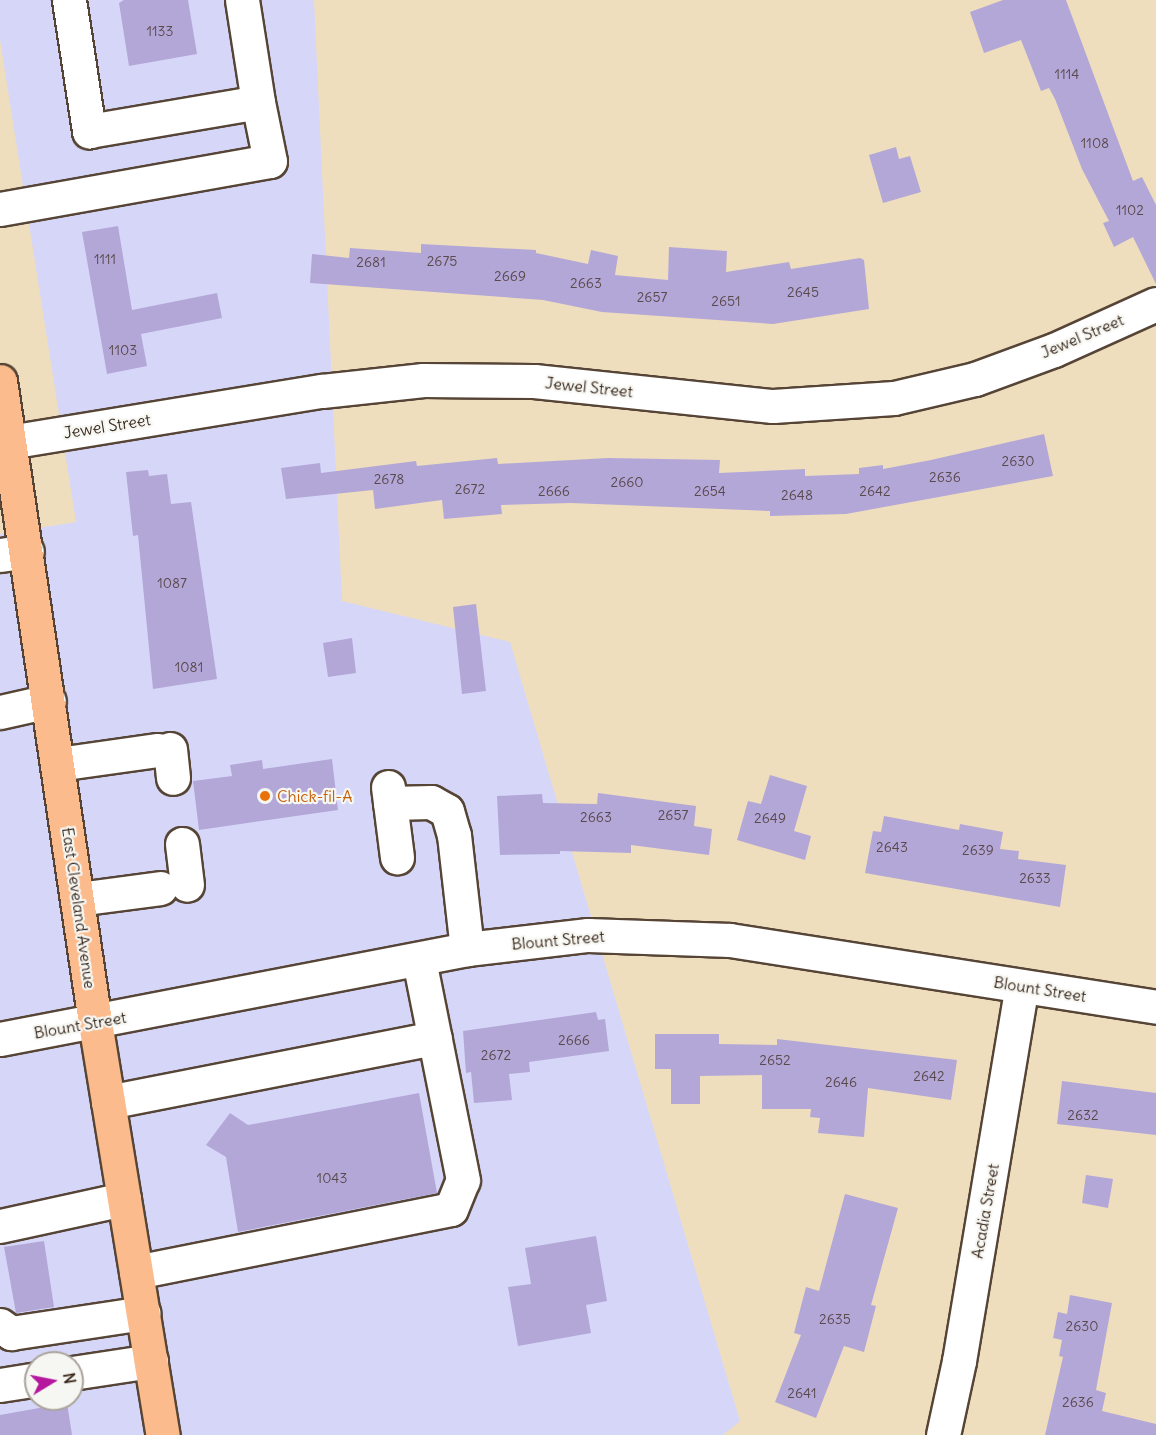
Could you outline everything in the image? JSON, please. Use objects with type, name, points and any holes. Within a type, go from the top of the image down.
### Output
[{"type":"main road","name":"East Cleveland Avenue","points":[[0,381],[9,442],[14,553],[49,701],[95,1022],[163,1435]]},
{"type":"street","points":[[69,0],[89,131],[258,102]]},
{"type":"street","points":[[0,209],[270,161],[242,0]]},
{"type":"street","name":"Jewel Street","points":[[9,442],[322,391],[423,380],[534,381],[773,406],[894,398],[975,379],[1054,350],[1156,304]]},
{"type":"street","points":[[0,712],[49,701]]},
{"type":"street","points":[[58,764],[167,759]]},
{"type":"street","points":[[397,857],[389,795],[431,802],[447,812],[454,835],[467,949]]},
{"type":"street","points":[[78,899],[174,887],[182,844]]},
{"type":"street","name":"Blount Street","points":[[0,1039],[467,949],[588,935],[730,940],[1156,1007]]},
{"type":"street","points":[[136,1272],[452,1209],[463,1180],[419,958]]},
{"type":"street","name":"Acadia Street","points":[[943,1435],[959,1361],[1022,986]]},
{"type":"street","points":[[108,1102],[435,1038]]},
{"type":"street","points":[[0,1226],[124,1199]]},
{"type":"street","points":[[0,1325],[11,1333],[143,1312]]},
{"type":"street","points":[[84,1372],[151,1361]]},
{"type":"street","points":[[0,1385],[24,1381]]},
{"type":"shaded area","points":[[0,0],[314,0],[342,601],[510,642],[740,1421],[723,1435],[0,1435],[0,534],[76,522],[0,40]]},
{"type":"building","points":[[124,0],[188,0],[197,54],[129,66],[119,3]]},
{"type":"building","points":[[1003,0],[1066,0],[1133,181],[1142,177],[1156,205],[1156,284],[1133,237],[1114,247],[1103,223],[1109,221],[1082,169],[1055,99],[1049,88],[1041,91],[1021,40],[984,53],[970,12]]},
{"type":"building","points":[[896,147],[899,159],[910,156],[921,192],[883,203],[869,155]]},
{"type":"building","points":[[118,226],[132,310],[217,293],[222,318],[141,334],[147,366],[107,374],[82,232]]},
{"type":"building","points":[[421,244],[536,250],[536,253],[588,264],[591,250],[618,256],[615,275],[668,280],[669,247],[727,251],[726,272],[789,262],[791,269],[860,258],[864,260],[869,309],[773,324],[602,312],[543,300],[310,283],[312,254],[349,258],[350,248],[421,253]]},
{"type":"building","points":[[1044,434],[1053,476],[846,514],[770,516],[770,511],[571,503],[501,505],[502,514],[444,519],[442,500],[375,509],[373,490],[286,499],[281,468],[320,463],[321,473],[416,461],[417,466],[497,458],[498,464],[608,458],[720,460],[719,473],[805,469],[805,476],[859,474],[859,468],[883,465],[883,469]]},
{"type":"building","points":[[148,470],[149,476],[167,474],[171,504],[191,502],[217,679],[153,689],[138,535],[133,536],[126,472]]},
{"type":"building","points":[[476,604],[486,691],[462,694],[453,607]]},
{"type":"building","points":[[352,638],[356,673],[328,677],[323,643]]},
{"type":"building","name":"Chick-fil-A","points":[[332,759],[338,810],[199,830],[193,781],[232,776],[230,765],[262,760],[263,769]]},
{"type":"building","points":[[770,775],[807,786],[794,831],[811,836],[805,860],[737,840],[748,801],[761,804]]},
{"type":"building","points":[[598,793],[696,806],[694,826],[712,829],[709,855],[631,845],[631,853],[560,851],[560,854],[500,855],[497,796],[542,794],[543,803],[597,804]]},
{"type":"building","points":[[884,816],[959,830],[960,824],[1003,832],[1000,849],[1019,851],[1018,859],[1066,865],[1060,907],[865,873],[873,831],[881,832]]},
{"type":"building","points":[[596,1012],[598,1020],[605,1019],[609,1051],[529,1062],[530,1072],[509,1074],[512,1100],[474,1103],[471,1072],[466,1073],[463,1031]]},
{"type":"building","points":[[655,1034],[719,1034],[719,1044],[777,1045],[777,1039],[957,1060],[951,1100],[868,1088],[864,1137],[818,1133],[820,1118],[810,1117],[811,1109],[762,1109],[762,1075],[700,1076],[700,1104],[671,1104],[671,1069],[655,1069]]},
{"type":"building","points":[[1062,1081],[1156,1093],[1156,1135],[1057,1124]]},
{"type":"building","points":[[419,1093],[437,1193],[238,1232],[226,1157],[206,1145],[230,1113],[248,1125]]},
{"type":"building","points":[[1086,1175],[1113,1179],[1108,1208],[1082,1203]]},
{"type":"building","points":[[845,1194],[898,1208],[871,1305],[876,1306],[864,1352],[844,1346],[816,1418],[775,1402],[801,1335],[794,1333],[806,1287],[819,1291]]},
{"type":"building","points":[[596,1236],[607,1301],[586,1305],[591,1333],[518,1346],[508,1287],[531,1284],[525,1248]]},
{"type":"building","points":[[44,1241],[54,1307],[16,1313],[4,1247]]},
{"type":"building","points":[[1070,1295],[1112,1303],[1096,1390],[1106,1393],[1102,1411],[1156,1424],[1156,1435],[1045,1435],[1063,1357],[1059,1356],[1062,1340],[1053,1338],[1058,1312],[1067,1314]]},
{"type":"building","points":[[24,1411],[68,1411],[72,1435],[0,1435],[0,1415]]},
{"type":"place","name":"Chick-fil-A","points":[[265,796]]}]
